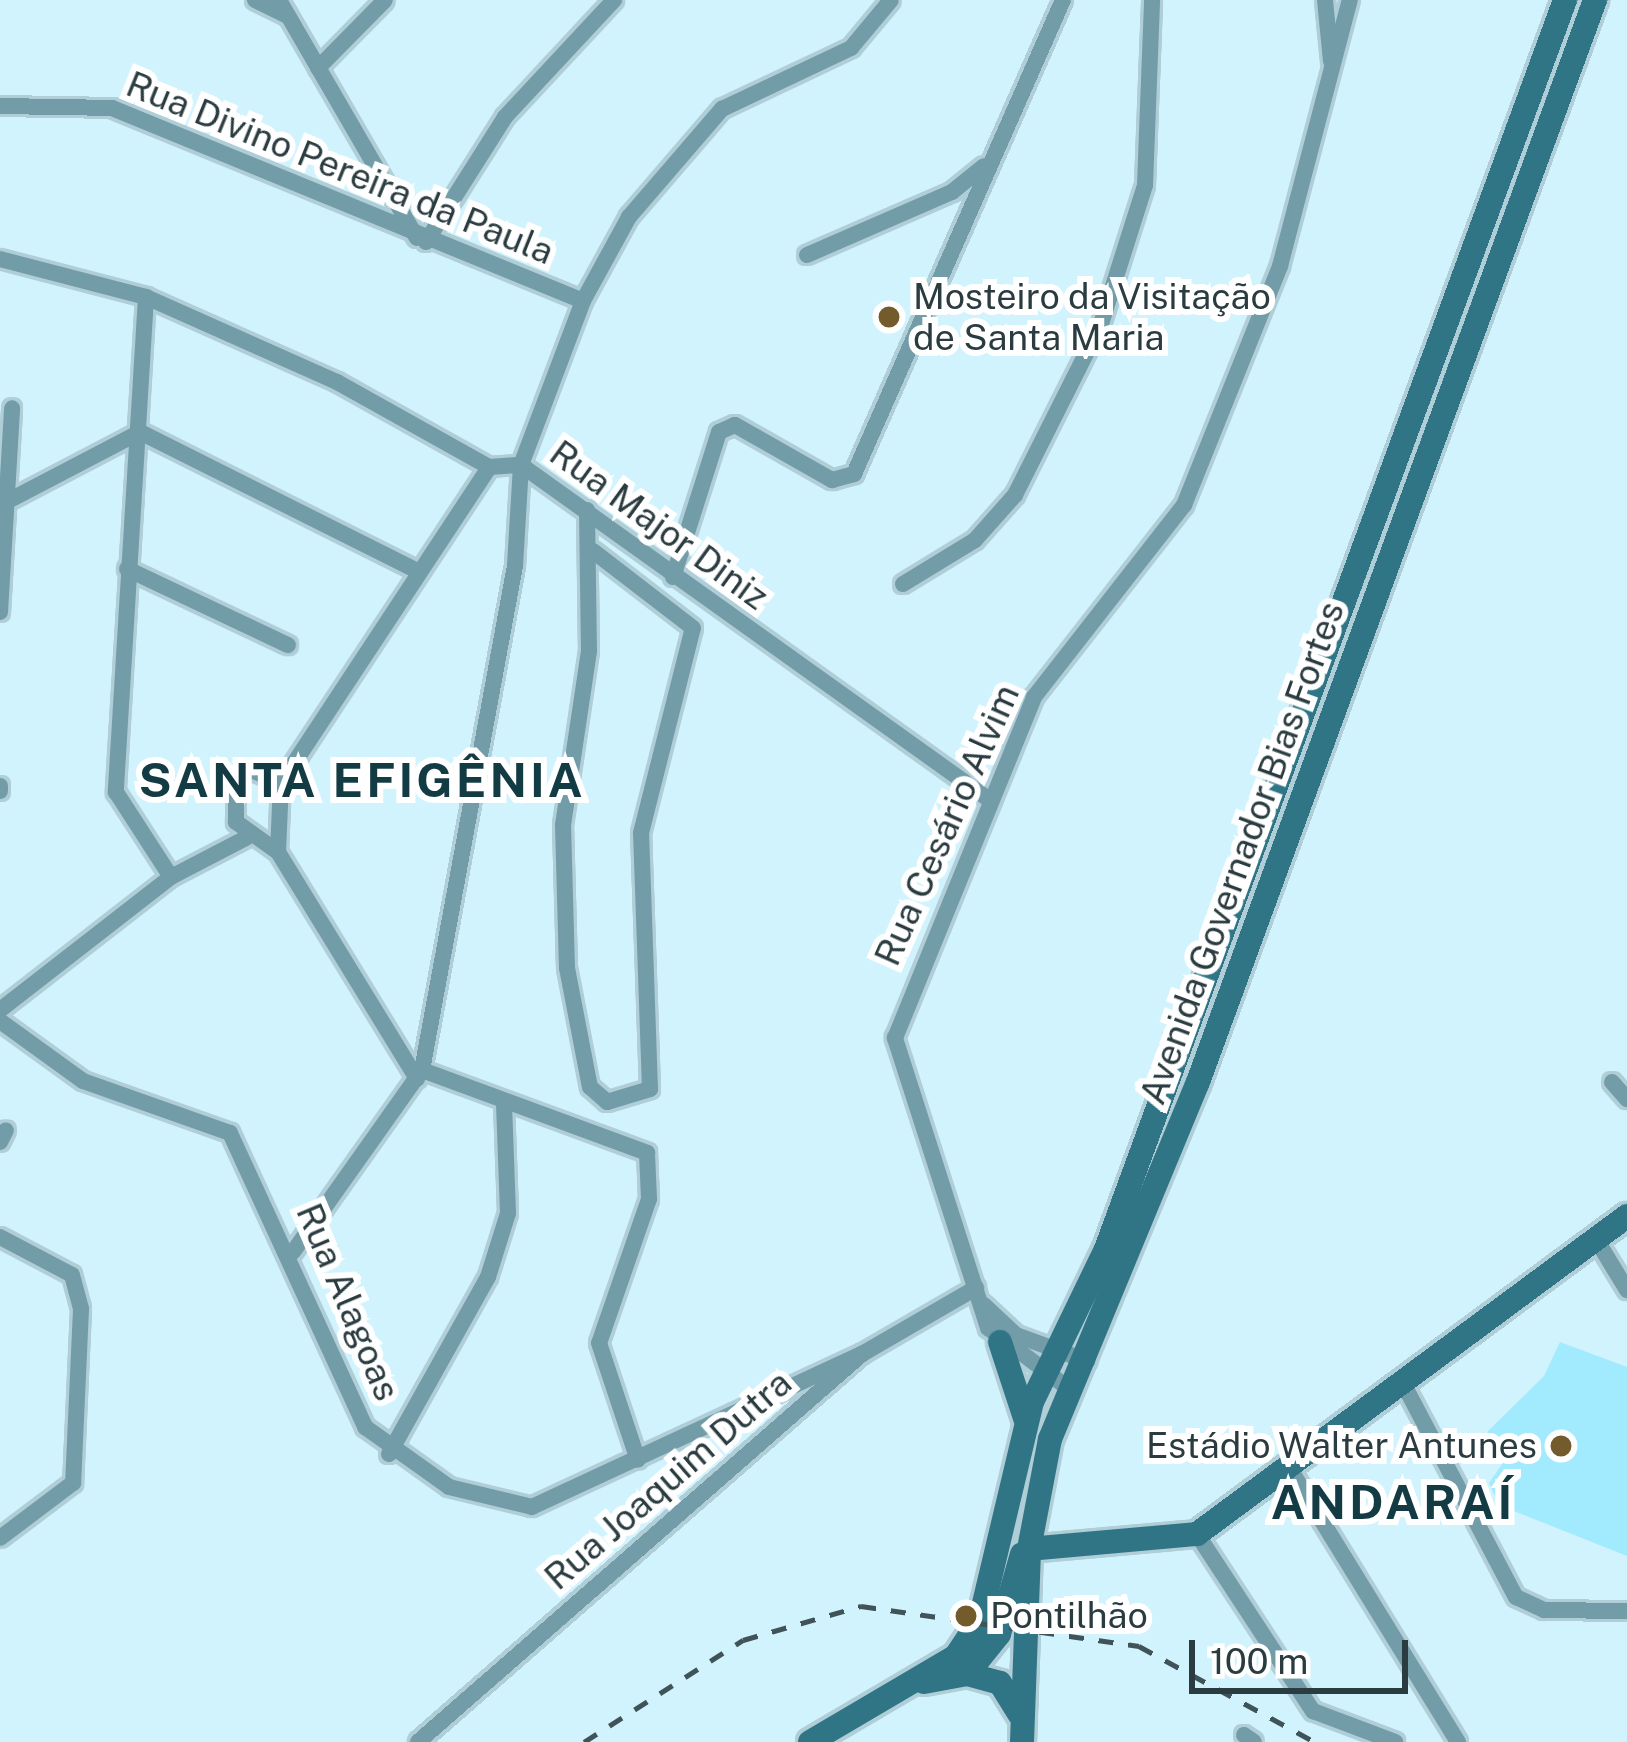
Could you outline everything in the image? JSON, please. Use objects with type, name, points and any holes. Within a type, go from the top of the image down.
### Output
[{"type":"main road","name":"Avenida Governador Bias Fortes","points":[[810,1742],[956,1656],[980,1620],[1026,1426],[1044,1374],[1106,1249],[1357,555],[1565,0]]},
{"type":"main road","name":"Avenida Governador Bias Fortes","points":[[1022,1742],[1029,1550],[1072,1391],[1385,569],[1595,0]]},
{"type":"main road","points":[[1539,70],[1565,80]]},
{"type":"main road","points":[[1464,274],[1490,284]]},
{"type":"main road","points":[[1375,512],[1383,526],[1401,524]]},
{"type":"main road","points":[[1357,555],[1379,552],[1385,569]]},
{"type":"main road","points":[[967,1674],[999,1634],[1014,1564],[1029,1550],[1197,1534],[1627,1216]]},
{"type":"main road","points":[[1000,1342],[1026,1426]]},
{"type":"main road","points":[[898,1687],[967,1674],[1015,1697],[1022,1742]]},
{"type":"street","points":[[255,0],[284,8],[421,241],[505,117],[614,0]]},
{"type":"street","points":[[318,68],[385,0]]},
{"type":"street","points":[[293,1252],[419,1074],[515,566],[521,465],[583,301],[629,217],[722,109],[851,47],[891,0]]},
{"type":"street","points":[[673,577],[719,432],[735,425],[832,480],[854,474],[1063,0]]},
{"type":"street","points":[[902,584],[975,540],[1015,495],[1101,324],[1145,185],[1152,0]]},
{"type":"street","points":[[1325,0],[1332,74]]},
{"type":"street","name":"Rua Cesário Alvim","points":[[1000,1342],[980,1296],[895,1037],[987,798],[1034,697],[1184,505],[1280,266],[1350,0]]},
{"type":"street","name":"Rua Divino Pereira da Paula","points":[[0,106],[112,108],[421,241],[583,301]]},
{"type":"street","points":[[807,255],[952,192],[989,162]]},
{"type":"street","name":"Rua Major Diniz","points":[[0,259],[146,297],[337,382],[489,467],[521,465],[987,798]]},
{"type":"street","points":[[146,297],[116,793],[171,877]]},
{"type":"street","points":[[0,612],[12,408]]},
{"type":"street","points":[[8,502],[140,432]]},
{"type":"street","points":[[140,432],[417,571]]},
{"type":"street","points":[[278,852],[281,783],[489,467]]},
{"type":"street","points":[[587,510],[593,551],[563,849],[567,968],[590,1088],[607,1102],[650,1089],[641,833],[693,628],[593,551]]},
{"type":"street","points":[[127,569],[288,645]]},
{"type":"street","points":[[245,838],[236,778],[272,772],[281,783]]},
{"type":"street","points":[[0,1010],[171,877],[245,838]]},
{"type":"street","points":[[245,838],[278,852],[419,1074],[504,1106],[632,1143],[653,1166],[599,1343],[638,1460]]},
{"type":"street","name":"Rua Alagoas","points":[[0,1021],[83,1081],[230,1133],[293,1252],[338,1370],[388,1454],[449,1487],[523,1508],[638,1460],[862,1354]]},
{"type":"street","points":[[1612,1082],[1627,1099]]},
{"type":"street","points":[[388,1454],[488,1277],[508,1213],[504,1106]]},
{"type":"street","points":[[0,1237],[72,1275],[79,1292],[71,1419],[73,1483],[0,1538]]},
{"type":"street","points":[[1596,1239],[1627,1290]]},
{"type":"street","points":[[980,1296],[1016,1335],[1087,1360]]},
{"type":"street","name":"Rua Joaquim Dutra","points":[[418,1742],[862,1354],[980,1296]]},
{"type":"street","points":[[1000,1342],[1072,1391]]},
{"type":"street","points":[[1404,1385],[1516,1597],[1544,1610],[1627,1611]]},
{"type":"street","points":[[1290,1469],[1458,1742]]},
{"type":"street","points":[[1197,1534],[1313,1711],[1395,1742]]},
{"type":"shaded area","name":"Estádio Walter Antunes","points":[[1560,1342],[1627,1367],[1627,1556],[1499,1505],[1489,1483],[1505,1460],[1487,1432],[1544,1376]]},
{"type":"railway","points":[[584,1742],[743,1640],[861,1606],[1139,1646],[1315,1742]]},
{"type":"place","name":"Mosteiro da Visitação de Santa Maria","points":[[889,317]]},
{"type":"place","name":"Estádio Walter Antunes","points":[[1561,1446]]},
{"type":"place","name":"Pontilhão","points":[[966,1616]]},
{"type":"district","name":"SANTA EFIGÊNIA","points":[[362,780]]},
{"type":"district","name":"ANDARAÍ","points":[[1393,1502]]}]
